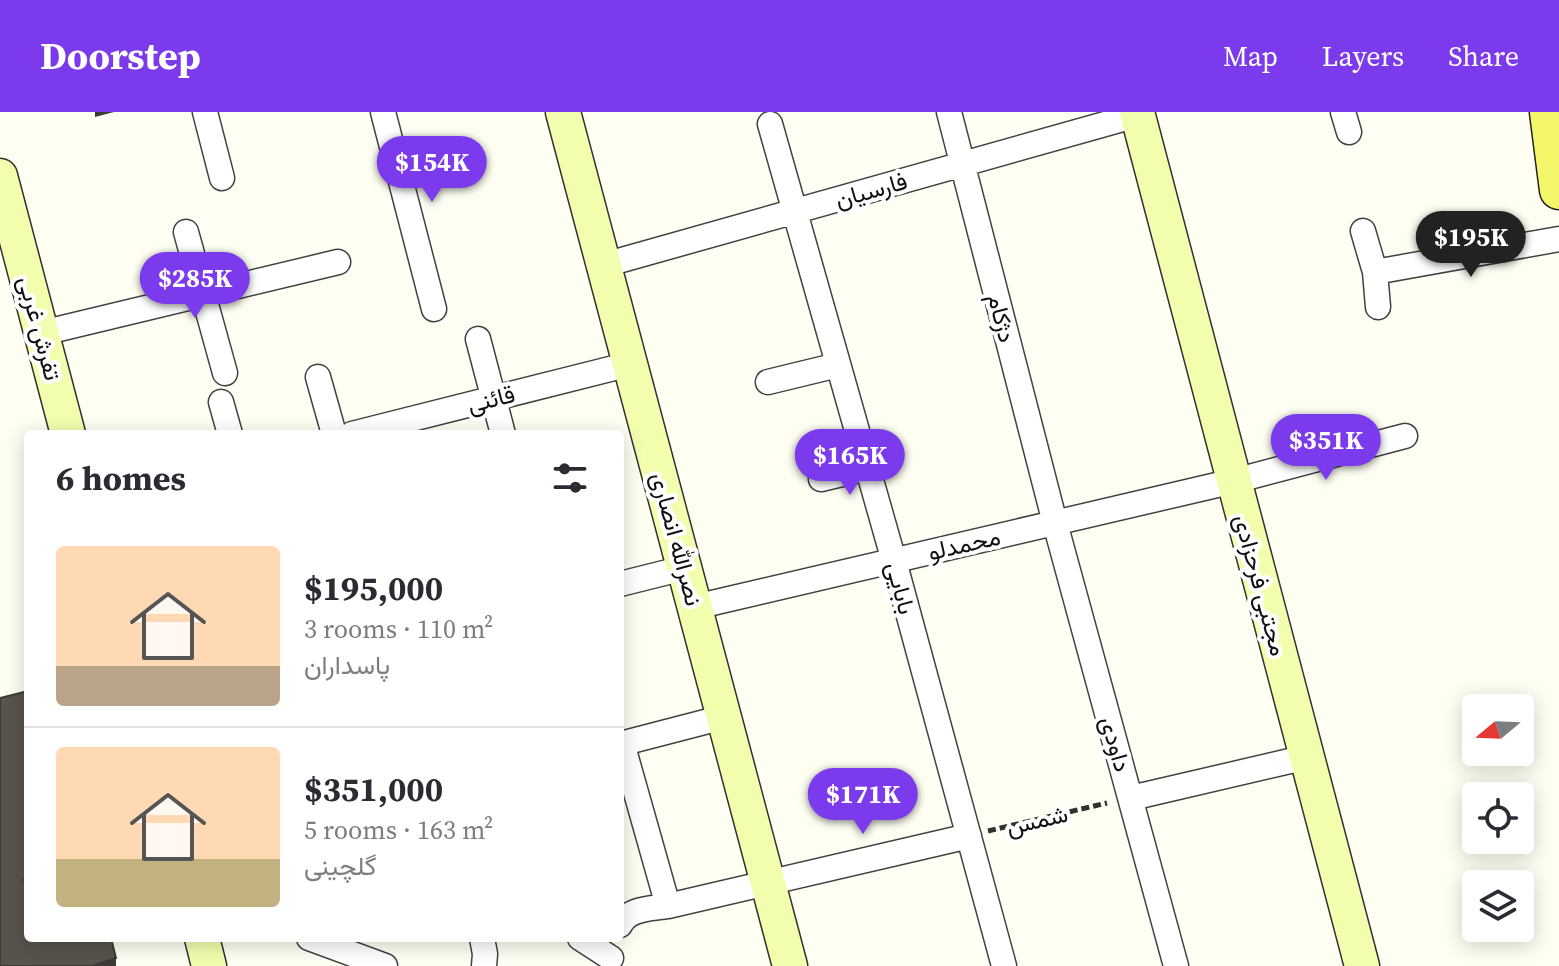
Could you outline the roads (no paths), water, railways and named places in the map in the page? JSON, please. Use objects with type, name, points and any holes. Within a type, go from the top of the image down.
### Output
[{"type":"main road","points":[[1549,112],[1559,190]]},
{"type":"street","points":[[205,112],[222,178]]},
{"type":"street","points":[[383,112],[434,309]]},
{"type":"street","name":"نصرالله انصاری","points":[[563,112],[790,966]]},
{"type":"street","name":"دژکام","points":[[949,112],[1055,523]]},
{"type":"street","name":"فارسیان","points":[[604,265],[1137,113]]},
{"type":"street","name":"مجتبی فرحزادی","points":[[1137,113],[1362,966]]},
{"type":"street","name":"بابایی","points":[[770,124],[894,561],[1004,966]]},
{"type":"street","name":"تفرش غربی","points":[[0,176],[67,430]]},
{"type":"street","points":[[1363,231],[1375,272],[1378,307]]},
{"type":"street","points":[[186,232],[225,373]]},
{"type":"street","points":[[1375,272],[1559,239]]},
{"type":"street","points":[[42,333],[338,262]]},
{"type":"street","points":[[478,339],[502,430]]},
{"type":"street","name":"قائنی","points":[[368,430],[630,364]]},
{"type":"street","points":[[768,382],[838,365]]},
{"type":"street","points":[[318,377],[333,430]]},
{"type":"street","points":[[221,402],[229,430]]},
{"type":"street","name":"محمدلو","points":[[695,607],[1234,481],[1405,436]]},
{"type":"street","points":[[821,479],[867,468]]},
{"type":"street","name":"داودی","points":[[1055,523],[1176,966]]},
{"type":"street","points":[[624,583],[684,568]]},
{"type":"street","points":[[624,743],[724,717]]},
{"type":"street","points":[[624,754],[668,906]]},
{"type":"street","points":[[1131,798],[1307,757]]},
{"type":"street","points":[[624,918],[632,913],[969,836]]},
{"type":"street","points":[[203,942],[209,966]]},
{"type":"street","points":[[320,942],[385,966]]},
{"type":"street","points":[[483,942],[484,966]]},
{"type":"street","points":[[588,942],[612,954]]}]
